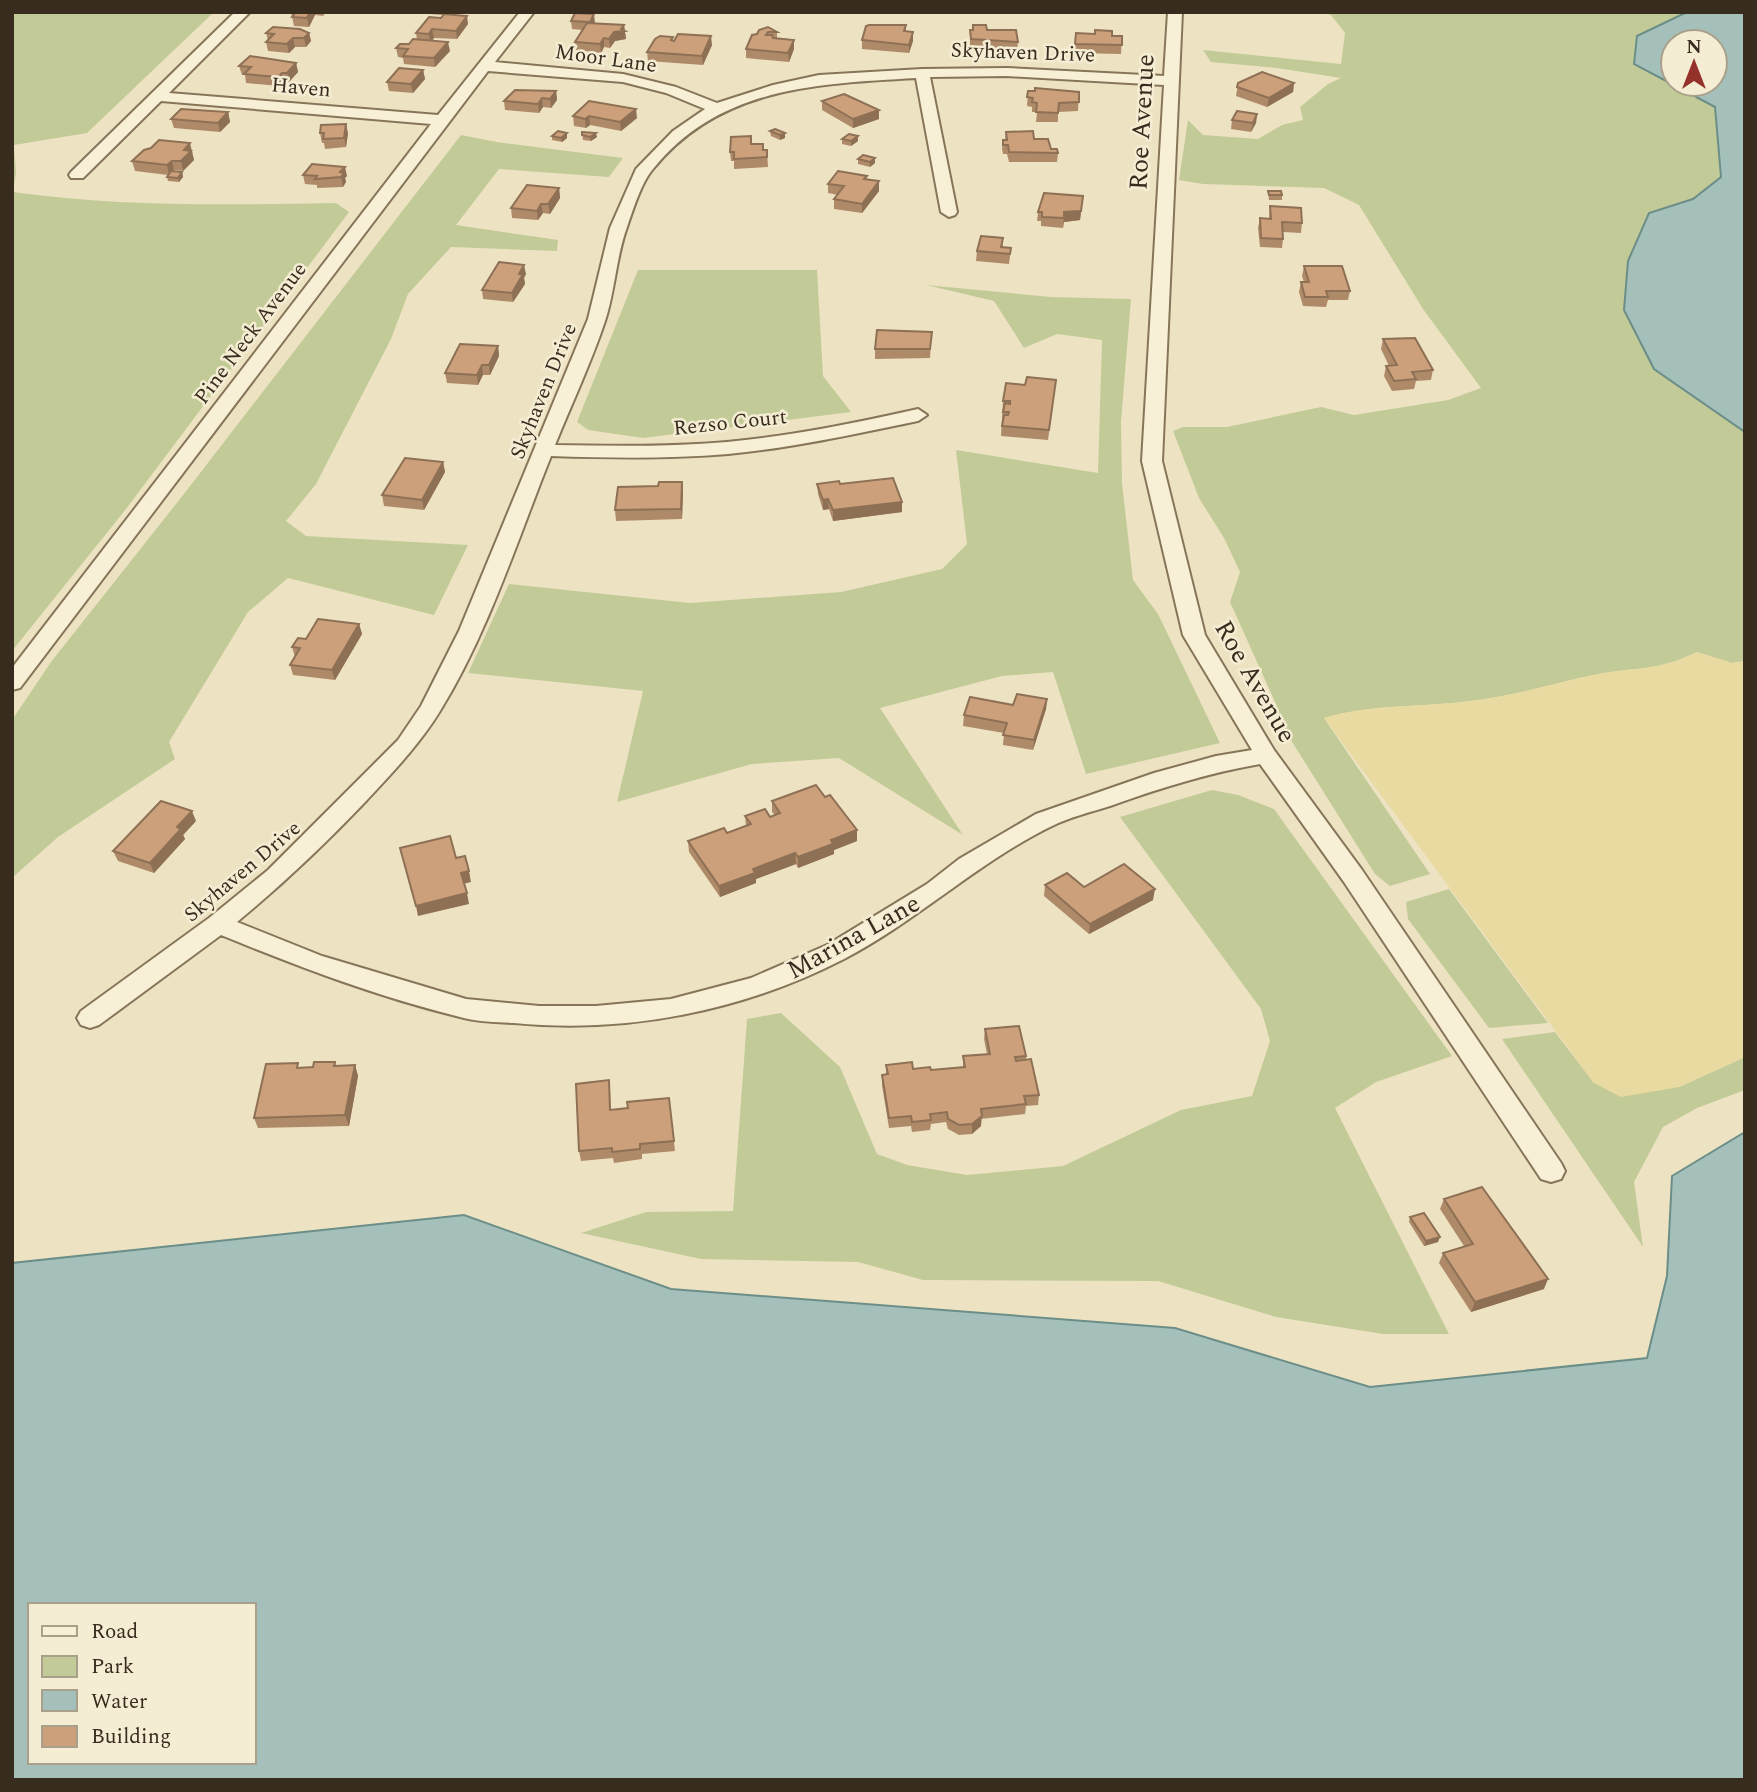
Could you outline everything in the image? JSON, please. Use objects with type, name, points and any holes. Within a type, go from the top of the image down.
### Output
[{"type":"street","points":[[77,175],[243,12]]},
{"type":"street","name":"Pine Neck Avenue","points":[[12,683],[527,12]]},
{"type":"street","name":"Roe Avenue","points":[[1175,12],[1152,461],[1194,635],[1266,755],[1353,876],[1551,1171]]},
{"type":"street","name":"Moor Lane","points":[[486,66],[623,78],[671,90],[716,108]]},
{"type":"street","name":"Skyhaven Drive","points":[[90,1018],[218,924],[277,876],[405,745],[425,717],[470,631],[597,319],[618,228],[644,169],[678,134],[716,108],[778,88],[819,79],[922,73],[1007,72],[1170,81]]},
{"type":"street","points":[[922,73],[949,212]]},
{"type":"street","name":"Haven","points":[[157,96],[442,120]]},
{"type":"street","name":"Rezso Court","points":[[544,450],[625,453],[751,445],[839,432],[918,415]]},
{"type":"street","name":"Marina Lane","points":[[218,924],[314,963],[466,1009],[539,1016],[596,1016],[671,1009],[757,986],[836,952],[936,890],[968,864],[1044,820],[1162,779],[1216,764],[1266,755]]},
{"type":"green space","points":[[12,12],[214,12],[87,133],[14,145],[16,173],[13,192],[134,203],[336,203],[349,212],[126,509],[12,651]]},
{"type":"green space","points":[[1321,12],[1687,12],[1671,28],[1659,28],[1659,39],[1634,64],[1659,77],[1659,98],[1698,98],[1715,107],[1721,177],[1693,199],[1649,213],[1654,369],[1745,432],[1745,661],[1732,663],[1697,652],[1659,665],[1599,674],[1493,698],[1362,710],[1324,718],[1430,874],[1390,886],[1375,874],[1284,729],[1276,704],[1230,602],[1240,572],[1224,538],[1199,498],[1173,431],[1183,427],[1227,427],[1321,407],[1354,415],[1448,400],[1481,388],[1423,309],[1359,205],[1324,188],[1203,184],[1179,180],[1188,120],[1203,135],[1258,139],[1282,125],[1303,120],[1300,107],[1328,84],[1341,78],[1277,68],[1211,62],[1203,50],[1341,64],[1345,33],[1331,15]]},
{"type":"green space","points":[[461,135],[623,158],[609,177],[499,169],[456,225],[558,240],[557,251],[451,247],[408,294],[391,339],[316,484],[286,521],[306,536],[468,545],[434,615],[288,578],[248,612],[169,742],[175,759],[58,837],[12,878],[12,720],[51,662]]},
{"type":"green space","points":[[638,270],[817,270],[823,376],[851,412],[643,438],[588,430],[577,422]]},
{"type":"green space","points":[[926,285],[1051,297],[1131,299],[1121,422],[1122,483],[1133,580],[1158,614],[1220,743],[1086,774],[1053,672],[1002,676],[880,708],[963,835],[839,758],[752,764],[617,802],[643,691],[468,673],[509,584],[690,603],[841,592],[942,569],[967,544],[956,450],[1098,473],[1102,340],[1057,334],[1024,348],[994,301]]},
{"type":"green space","points":[[1212,790],[1238,795],[1274,809],[1452,1056],[1376,1082],[1335,1108],[1449,1334],[1383,1334],[1276,1317],[1158,1281],[923,1280],[858,1262],[701,1259],[581,1233],[646,1212],[733,1211],[747,1019],[781,1013],[840,1067],[877,1154],[907,1165],[967,1175],[1063,1166],[1181,1110],[1252,1096],[1270,1041],[1261,1009],[1120,817]]},
{"type":"green space","points":[[1449,889],[1548,1023],[1489,1028],[1408,919],[1406,902]]},
{"type":"green space","points":[[1555,1032],[1594,1083],[1679,1087],[1745,1057],[1745,1090],[1697,1108],[1663,1127],[1634,1182],[1643,1247],[1502,1039]]},
{"type":"sand","points":[[1697,652],[1732,663],[1745,661],[1745,1057],[1679,1087],[1621,1097],[1594,1083],[1324,718],[1362,710],[1493,698],[1598,674],[1660,665]]},
{"type":"water","points":[[1687,12],[1745,12],[1745,432],[1654,369],[1624,310],[1628,261],[1649,213],[1693,199],[1721,177],[1715,107],[1698,98],[1729,98],[1729,28],[1659,28],[1659,77],[1634,64],[1637,36]]},
{"type":"water","points":[[1745,1132],[1745,1780],[12,1780],[12,1263],[464,1215],[671,1289],[1175,1328],[1370,1387],[1647,1358],[1667,1276],[1672,1176]]},
{"type":"building","points":[[296,12],[310,12],[307,18],[292,17]]},
{"type":"building","points":[[575,13],[594,14],[590,22],[571,21]]},
{"type":"building","points":[[444,14],[467,16],[456,31],[432,29],[429,34],[416,33],[429,17],[441,18]]},
{"type":"building","points":[[587,23],[624,25],[621,29],[625,31],[614,32],[600,44],[575,42]]},
{"type":"building","points":[[906,25],[904,31],[913,32],[909,45],[862,40],[866,26]]},
{"type":"building","points":[[973,25],[986,25],[987,30],[1016,30],[1018,42],[971,39],[970,30],[973,30]]},
{"type":"building","points":[[273,27],[300,29],[309,33],[304,38],[293,38],[287,44],[266,42],[274,34],[266,33]]},
{"type":"building","points":[[768,27],[777,32],[768,32],[766,35],[794,40],[788,53],[746,49],[752,35]]},
{"type":"building","points":[[1095,30],[1112,31],[1112,36],[1122,36],[1122,45],[1075,44],[1076,33],[1095,34]]},
{"type":"building","points":[[678,34],[711,36],[702,56],[647,52],[660,36],[673,37],[671,40],[674,41]]},
{"type":"building","points":[[413,39],[448,42],[434,58],[403,56],[408,49],[396,48],[400,44],[409,44]]},
{"type":"building","points":[[250,56],[296,63],[287,73],[278,77],[244,74],[251,67],[239,66]]},
{"type":"building","points":[[399,68],[423,70],[411,84],[387,82]]},
{"type":"building","points":[[1262,72],[1294,83],[1269,98],[1237,87],[1238,83]]},
{"type":"building","points":[[1035,88],[1079,92],[1079,102],[1059,103],[1058,113],[1036,112],[1037,103],[1032,102],[1033,98],[1027,97],[1028,91],[1035,91]]},
{"type":"building","points":[[515,90],[556,91],[550,99],[542,98],[538,104],[504,101]]},
{"type":"building","points":[[844,94],[879,110],[853,119],[822,101]]},
{"type":"building","points":[[589,101],[636,109],[620,122],[573,116]]},
{"type":"building","points":[[181,109],[228,112],[218,123],[171,119]]},
{"type":"building","points":[[1237,111],[1257,114],[1253,123],[1232,120]]},
{"type":"building","points":[[346,124],[344,138],[323,139],[324,133],[320,133],[321,125]]},
{"type":"building","points":[[775,129],[785,133],[780,135],[770,131]]},
{"type":"building","points":[[558,131],[567,133],[561,138],[552,136]]},
{"type":"building","points":[[1033,131],[1034,139],[1048,139],[1051,149],[1057,149],[1058,153],[1009,152],[1008,145],[1003,145],[1003,140],[1007,140],[1006,132]]},
{"type":"building","points":[[582,132],[596,133],[590,137],[582,135]]},
{"type":"building","points":[[849,134],[858,136],[851,141],[842,139]]},
{"type":"building","points":[[751,136],[751,144],[763,144],[767,157],[734,159],[734,152],[730,152],[731,137]]},
{"type":"building","points":[[159,140],[190,143],[184,150],[191,151],[181,161],[172,161],[167,165],[132,161],[144,150],[151,148]]},
{"type":"building","points":[[863,155],[875,158],[870,162],[858,159]]},
{"type":"building","points":[[312,164],[345,167],[340,172],[344,173],[341,177],[315,179],[317,176],[303,175]]},
{"type":"building","points":[[171,171],[182,172],[178,178],[167,177]]},
{"type":"building","points":[[838,171],[879,181],[862,204],[834,199],[844,186],[828,184]]},
{"type":"building","points":[[527,185],[559,188],[548,204],[541,204],[537,211],[511,208]]},
{"type":"building","points":[[1268,191],[1281,191],[1282,195],[1269,195]]},
{"type":"building","points":[[1044,193],[1083,196],[1081,211],[1064,212],[1064,218],[1042,217],[1042,212],[1038,212]]},
{"type":"building","points":[[1270,206],[1301,208],[1302,223],[1282,222],[1283,239],[1261,238],[1260,218],[1271,219]]},
{"type":"building","points":[[981,236],[1003,238],[1001,247],[1011,248],[1010,254],[977,251]]},
{"type":"building","points":[[499,262],[524,265],[519,274],[523,274],[512,293],[482,290]]},
{"type":"building","points":[[1304,266],[1342,266],[1350,291],[1326,291],[1328,297],[1305,297],[1301,282],[1309,282]]},
{"type":"building","points":[[877,330],[932,332],[930,349],[875,349]]},
{"type":"building","points":[[1415,338],[1433,370],[1412,372],[1416,379],[1394,381],[1386,366],[1397,365],[1383,339]]},
{"type":"building","points":[[460,344],[498,346],[489,365],[482,365],[477,375],[445,373]]},
{"type":"building","points":[[1027,377],[1056,380],[1049,430],[1002,426],[1004,415],[1009,412],[1003,412],[1005,403],[1010,404],[1010,401],[1003,401],[1006,383],[1025,385]]},
{"type":"building","points":[[405,458],[443,462],[422,500],[382,495]]},
{"type":"building","points":[[893,478],[902,502],[833,510],[828,499],[823,500],[817,484],[839,481],[840,484]]},
{"type":"building","points":[[659,482],[682,482],[681,509],[615,510],[618,487],[658,486]]},
{"type":"building","points":[[318,619],[359,624],[332,670],[290,665],[300,648],[292,647],[298,638],[306,639]]},
{"type":"building","points":[[1017,694],[1047,699],[1034,740],[1003,735],[1007,723],[964,715],[970,697],[1013,705]]},
{"type":"building","points":[[816,785],[825,797],[830,795],[857,830],[831,840],[833,844],[798,857],[795,853],[753,869],[755,873],[719,886],[688,841],[724,828],[727,833],[751,824],[745,816],[765,809],[770,817],[780,813],[772,801]]},
{"type":"building","points":[[161,801],[192,811],[177,827],[181,829],[150,863],[113,851]]},
{"type":"building","points":[[450,836],[456,858],[465,856],[469,871],[461,873],[467,893],[416,906],[400,848]]},
{"type":"building","points":[[1124,864],[1155,889],[1090,924],[1045,885],[1067,873],[1084,887]]},
{"type":"building","points":[[1019,1026],[1026,1056],[1015,1057],[1016,1061],[1031,1059],[1039,1095],[1024,1096],[1026,1104],[981,1109],[982,1116],[972,1124],[959,1125],[948,1119],[947,1112],[930,1114],[931,1120],[912,1122],[911,1116],[889,1118],[882,1075],[888,1074],[886,1065],[912,1062],[913,1069],[930,1067],[931,1070],[965,1067],[963,1056],[990,1054],[985,1029]]},
{"type":"building","points":[[314,1062],[335,1062],[334,1066],[355,1065],[345,1115],[254,1118],[266,1064],[298,1063],[297,1068],[313,1067]]},
{"type":"building","points":[[609,1080],[610,1110],[628,1108],[627,1102],[669,1098],[674,1141],[640,1144],[640,1149],[612,1152],[612,1148],[579,1151],[576,1084]]},
{"type":"building","points":[[1482,1187],[1548,1279],[1475,1302],[1443,1253],[1473,1244],[1444,1199]]},
{"type":"building","points":[[1424,1213],[1440,1237],[1426,1241],[1410,1217]]}]
